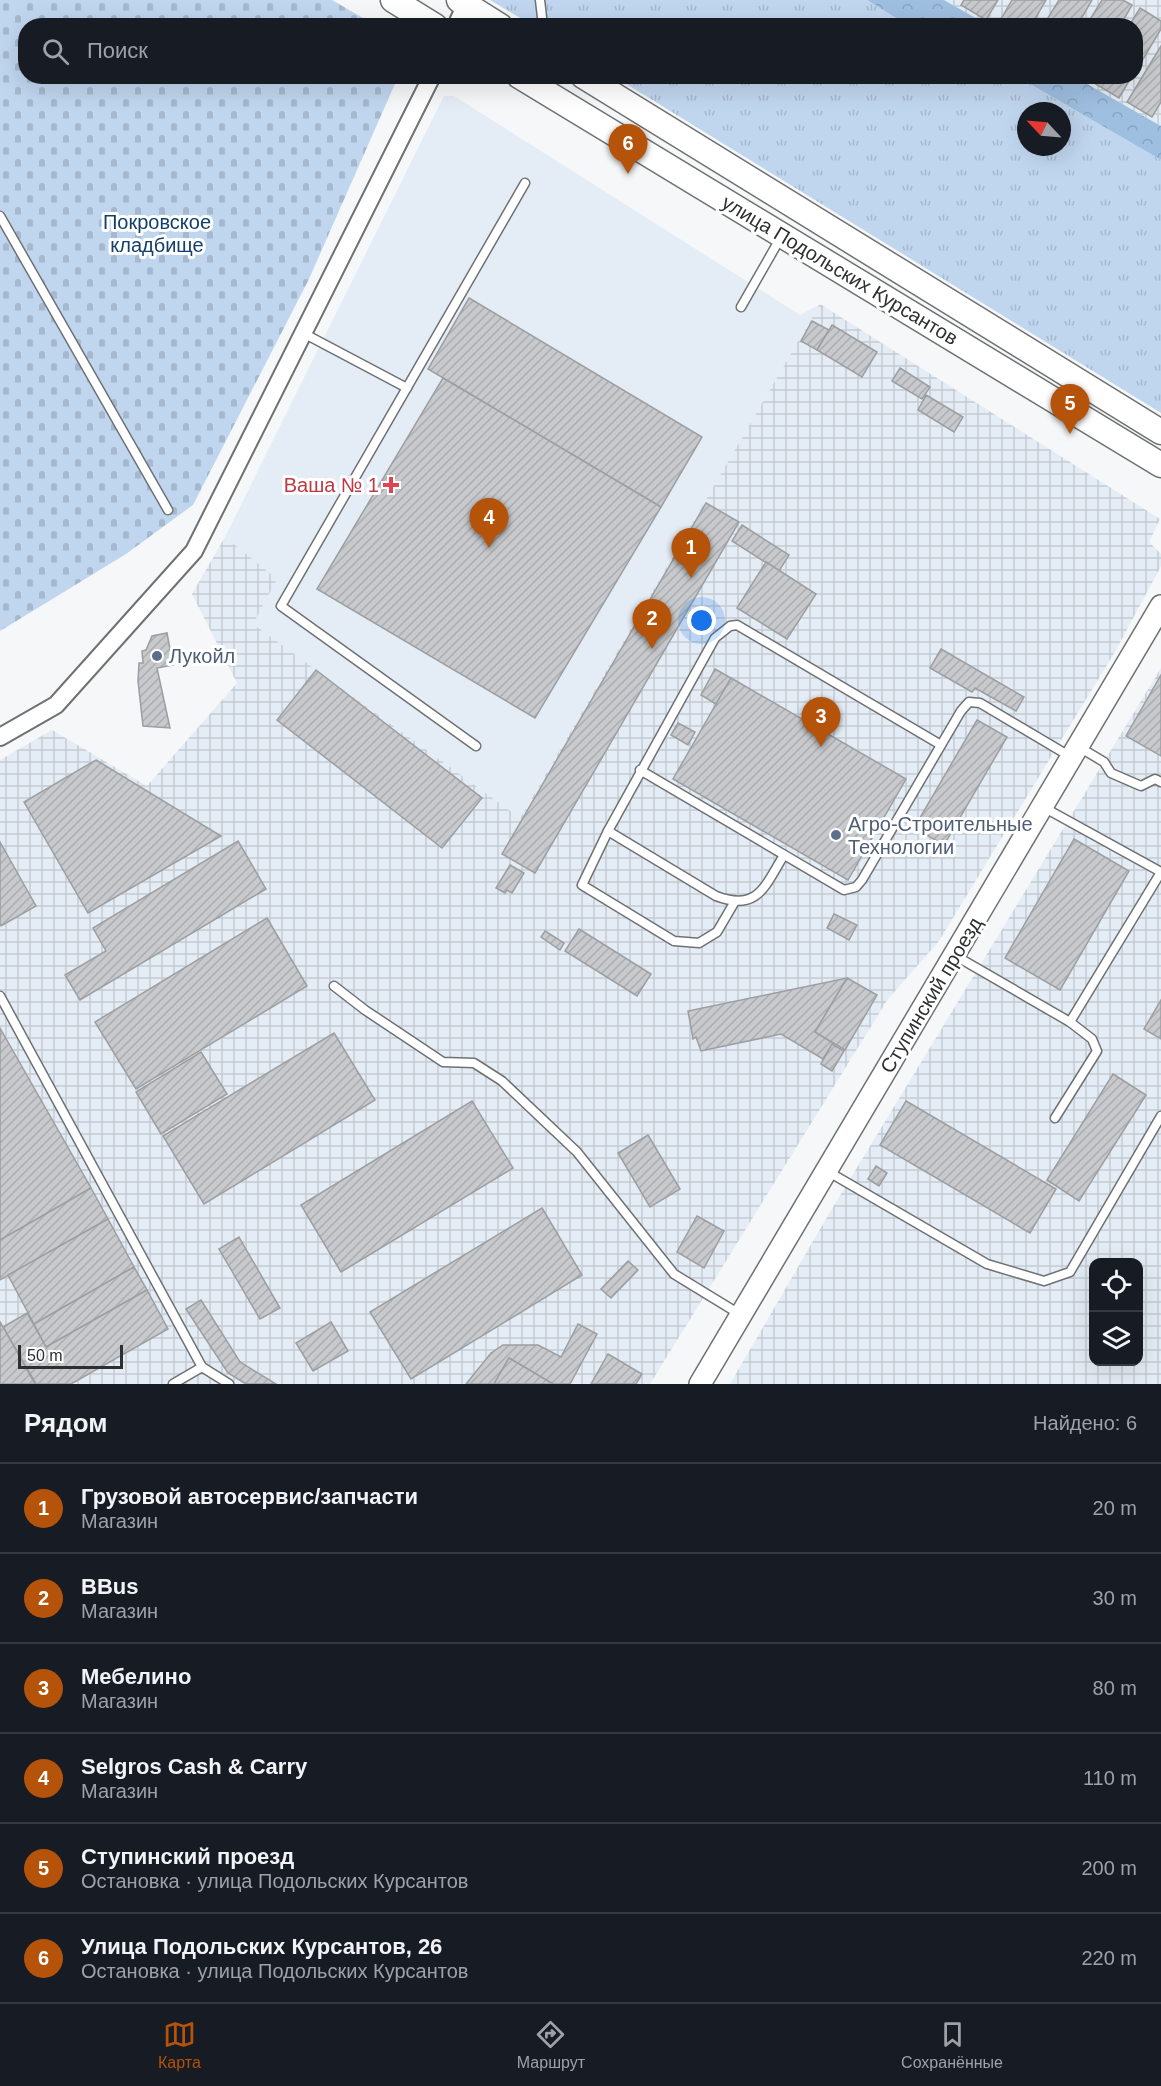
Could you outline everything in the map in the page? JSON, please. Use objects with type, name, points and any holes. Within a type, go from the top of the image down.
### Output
[{"type":"main road","points":[[393,0],[422,18]]},
{"type":"main road","points":[[462,8],[483,18]]},
{"type":"main road","name":"улица Подольских Курсантов","points":[[532,84],[1161,465]]},
{"type":"main road","name":"улица Подольских Курсантов","points":[[596,84],[1161,432]]},
{"type":"street","points":[[0,737],[56,705],[194,551],[428,84]]},
{"type":"street","name":"Ступинский проезд","points":[[700,1384],[1161,606]]},
{"type":"lane","points":[[540,0],[542,18]]},
{"type":"lane","points":[[476,747],[281,606],[525,183]]},
{"type":"lane","points":[[0,216],[168,510]]},
{"type":"lane","points":[[741,308],[782,235]]},
{"type":"lane","points":[[303,333],[407,388]]},
{"type":"lane","points":[[734,903],[717,932],[699,943],[674,941],[582,885],[640,770],[715,638],[730,626],[737,625],[941,745]]},
{"type":"lane","points":[[640,770],[844,890],[856,887],[961,711],[969,702],[980,703],[1075,752],[1104,762],[1111,773],[1141,786],[1155,779],[1161,782]]},
{"type":"lane","points":[[1043,807],[1161,872],[1070,1022]]},
{"type":"lane","points":[[608,831],[716,896],[734,903],[750,899],[763,890],[784,855]]},
{"type":"lane","points":[[954,955],[1070,1022],[1092,1039],[1097,1051],[1056,1118]]},
{"type":"lane","points":[[334,986],[442,1062],[474,1063],[502,1081],[577,1152],[674,1274],[741,1315]]},
{"type":"lane","points":[[0,996],[202,1367],[229,1384]]},
{"type":"lane","points":[[826,1171],[987,1264],[1044,1281],[1070,1272],[1161,1116]]},
{"type":"lane","points":[[172,1384],[202,1367]]},
{"type":"shaded area","points":[[944,0],[1161,0],[1161,126],[1087,84],[1143,84],[1143,18],[976,18]]},
{"type":"shaded area","points":[[444,96],[454,96],[800,315],[820,304],[520,818],[252,624],[225,537]]},
{"type":"shaded area","points":[[820,304],[1160,519],[1149,542],[1161,554],[1161,566],[1116,650],[939,941],[888,999],[650,1384],[0,1384],[0,760],[52,730],[147,786],[237,683],[192,594],[225,537],[277,579],[253,624],[520,818]]},
{"type":"shaded area","points":[[1161,668],[1161,1384],[730,1384],[830,1212]]},
{"type":"green space","name":"Покровское кладбище","points":[[0,0],[332,0],[363,18],[18,18],[18,84],[395,84],[309,279],[193,505],[126,554],[0,631]]},
{"type":"green space","points":[[490,0],[867,0],[896,18],[520,18]]},
{"type":"green space","points":[[867,0],[944,0],[976,18],[896,18]]},
{"type":"green space","points":[[626,84],[1030,84],[1061,102],[1017,102],[1017,156],[1071,156],[1071,108],[1161,160],[1161,413]]},
{"type":"green space","points":[[1030,84],[1087,84],[1161,126],[1161,160],[1071,108],[1071,102],[1061,102]]},
{"type":"building","points":[[964,0],[998,0],[987,18],[983,18],[961,5]]},
{"type":"building","points":[[1012,0],[1046,0],[1036,18],[1002,18]]},
{"type":"building","points":[[1059,0],[1092,0],[1082,18],[1048,18]]},
{"type":"building","points":[[1102,0],[1123,0],[1132,5],[1125,18],[1091,18]]},
{"type":"building","points":[[1140,8],[1161,21],[1161,29],[1143,59],[1143,18],[1134,18]]},
{"type":"building","points":[[1161,46],[1161,102],[1152,117],[1127,102],[1138,84],[1143,84],[1143,76]]},
{"type":"building","points":[[1096,84],[1127,84],[1119,98]]},
{"type":"building","points":[[469,298],[702,437],[661,507],[428,369]]},
{"type":"building","points":[[812,321],[829,330],[817,350],[801,341]]},
{"type":"building","points":[[832,325],[877,352],[862,377],[817,350]]},
{"type":"building","points":[[900,368],[930,387],[922,399],[892,381]]},
{"type":"building","points":[[443,378],[661,507],[535,718],[317,589]]},
{"type":"building","points":[[926,395],[963,417],[954,432],[918,410]]},
{"type":"building","points":[[706,503],[739,522],[535,873],[502,854]]},
{"type":"building","points":[[742,525],[789,555],[779,571],[732,541]]},
{"type":"building","points":[[766,562],[816,594],[787,639],[737,608]]},
{"type":"building","points":[[167,633],[173,665],[157,668],[170,728],[143,726],[138,681],[139,663],[143,663],[142,651],[146,650],[152,636]]},
{"type":"building","points":[[941,649],[1024,697],[1016,711],[975,688],[972,692],[930,668]]},
{"type":"building","points":[[715,669],[731,678],[716,704],[701,695]]},
{"type":"building","points":[[316,670],[482,798],[442,848],[277,720]]},
{"type":"building","points":[[1161,675],[1161,756],[1126,736]]},
{"type":"building","points":[[731,678],[906,779],[848,880],[673,779]]},
{"type":"building","points":[[977,720],[1007,737],[944,845],[914,828]]},
{"type":"building","points":[[678,723],[695,732],[688,745],[671,735]]},
{"type":"building","points":[[96,760],[221,836],[88,913],[24,802]]},
{"type":"building","points":[[1074,839],[1129,871],[1060,990],[1005,958]]},
{"type":"building","points":[[238,841],[266,889],[80,1000],[65,975],[106,951],[93,928]]},
{"type":"building","points":[[0,842],[36,906],[1,926],[0,923]]},
{"type":"building","points":[[510,865],[524,873],[512,893],[507,890],[505,893],[496,888]]},
{"type":"building","points":[[834,914],[857,925],[849,940],[827,928]]},
{"type":"building","points":[[267,918],[307,986],[136,1089],[95,1022]]},
{"type":"building","points":[[579,929],[651,974],[637,996],[565,951]]},
{"type":"building","points":[[545,931],[564,943],[560,950],[541,937]]},
{"type":"building","points":[[847,978],[815,1032],[833,1043],[823,1059],[781,1034],[701,1051],[696,1037],[693,1039],[688,1011]]},
{"type":"building","points":[[847,978],[877,995],[845,1050],[815,1032]]},
{"type":"building","points":[[1161,1000],[1161,1039],[1144,1029]]},
{"type":"building","points":[[0,1028],[91,1188],[0,1240]]},
{"type":"building","points":[[334,1033],[375,1100],[204,1204],[163,1136]]},
{"type":"building","points":[[832,1044],[844,1051],[832,1071],[821,1064]]},
{"type":"building","points":[[201,1052],[227,1094],[161,1134],[136,1092]]},
{"type":"building","points":[[1113,1074],[1146,1095],[1079,1201],[1047,1180]]},
{"type":"building","points":[[472,1101],[513,1168],[341,1272],[301,1205]]},
{"type":"building","points":[[906,1101],[1056,1189],[1030,1233],[880,1145]]},
{"type":"building","points":[[648,1135],[680,1189],[650,1207],[618,1153]]},
{"type":"building","points":[[876,1166],[887,1173],[879,1186],[868,1179]]},
{"type":"building","points":[[91,1188],[108,1219],[0,1280],[0,1240]]},
{"type":"building","points":[[542,1208],[582,1275],[411,1379],[370,1312]]},
{"type":"building","points":[[697,1216],[724,1231],[704,1268],[677,1252]]},
{"type":"building","points":[[108,1219],[134,1267],[34,1324],[8,1275]]},
{"type":"building","points":[[239,1237],[280,1308],[260,1319],[219,1249]]},
{"type":"building","points":[[628,1261],[638,1270],[611,1298],[601,1289]]},
{"type":"building","points":[[134,1267],[147,1290],[46,1347],[34,1324]]},
{"type":"building","points":[[147,1290],[168,1329],[71,1384],[36,1384],[3,1327],[27,1313],[46,1347]]},
{"type":"building","points":[[201,1300],[240,1362],[276,1384],[246,1384],[228,1373],[186,1309]]},
{"type":"building","points":[[0,1322],[3,1327],[35,1384],[0,1384]]},
{"type":"building","points":[[331,1322],[348,1351],[313,1371],[296,1343]]},
{"type":"building","points":[[578,1324],[597,1334],[570,1384],[553,1384],[509,1358],[494,1384],[466,1384],[491,1353],[503,1345],[538,1345],[561,1357]]},
{"type":"building","points":[[608,1354],[642,1374],[636,1384],[591,1384]]},
{"type":"building","points":[[509,1358],[553,1384],[494,1384]]},
{"type":"place","name":"Улица Подольских Курсантов, 26","points":[[628,174]]},
{"type":"place","name":"Ступинский проезд","points":[[1070,434]]},
{"type":"place","name":"Ваша № 1","points":[[391,485]]},
{"type":"place","name":"Selgros Cash & Carry","points":[[489,548]]},
{"type":"place","name":"Грузовой автосервис/запчасти","points":[[691,578]]},
{"type":"place","name":"BBus","points":[[652,649]]},
{"type":"place","name":"Лукойл","points":[[157,656]]},
{"type":"place","name":"Мебелино","points":[[821,747]]},
{"type":"place","name":"Агро-Строительные Технологии","points":[[836,835]]}]
